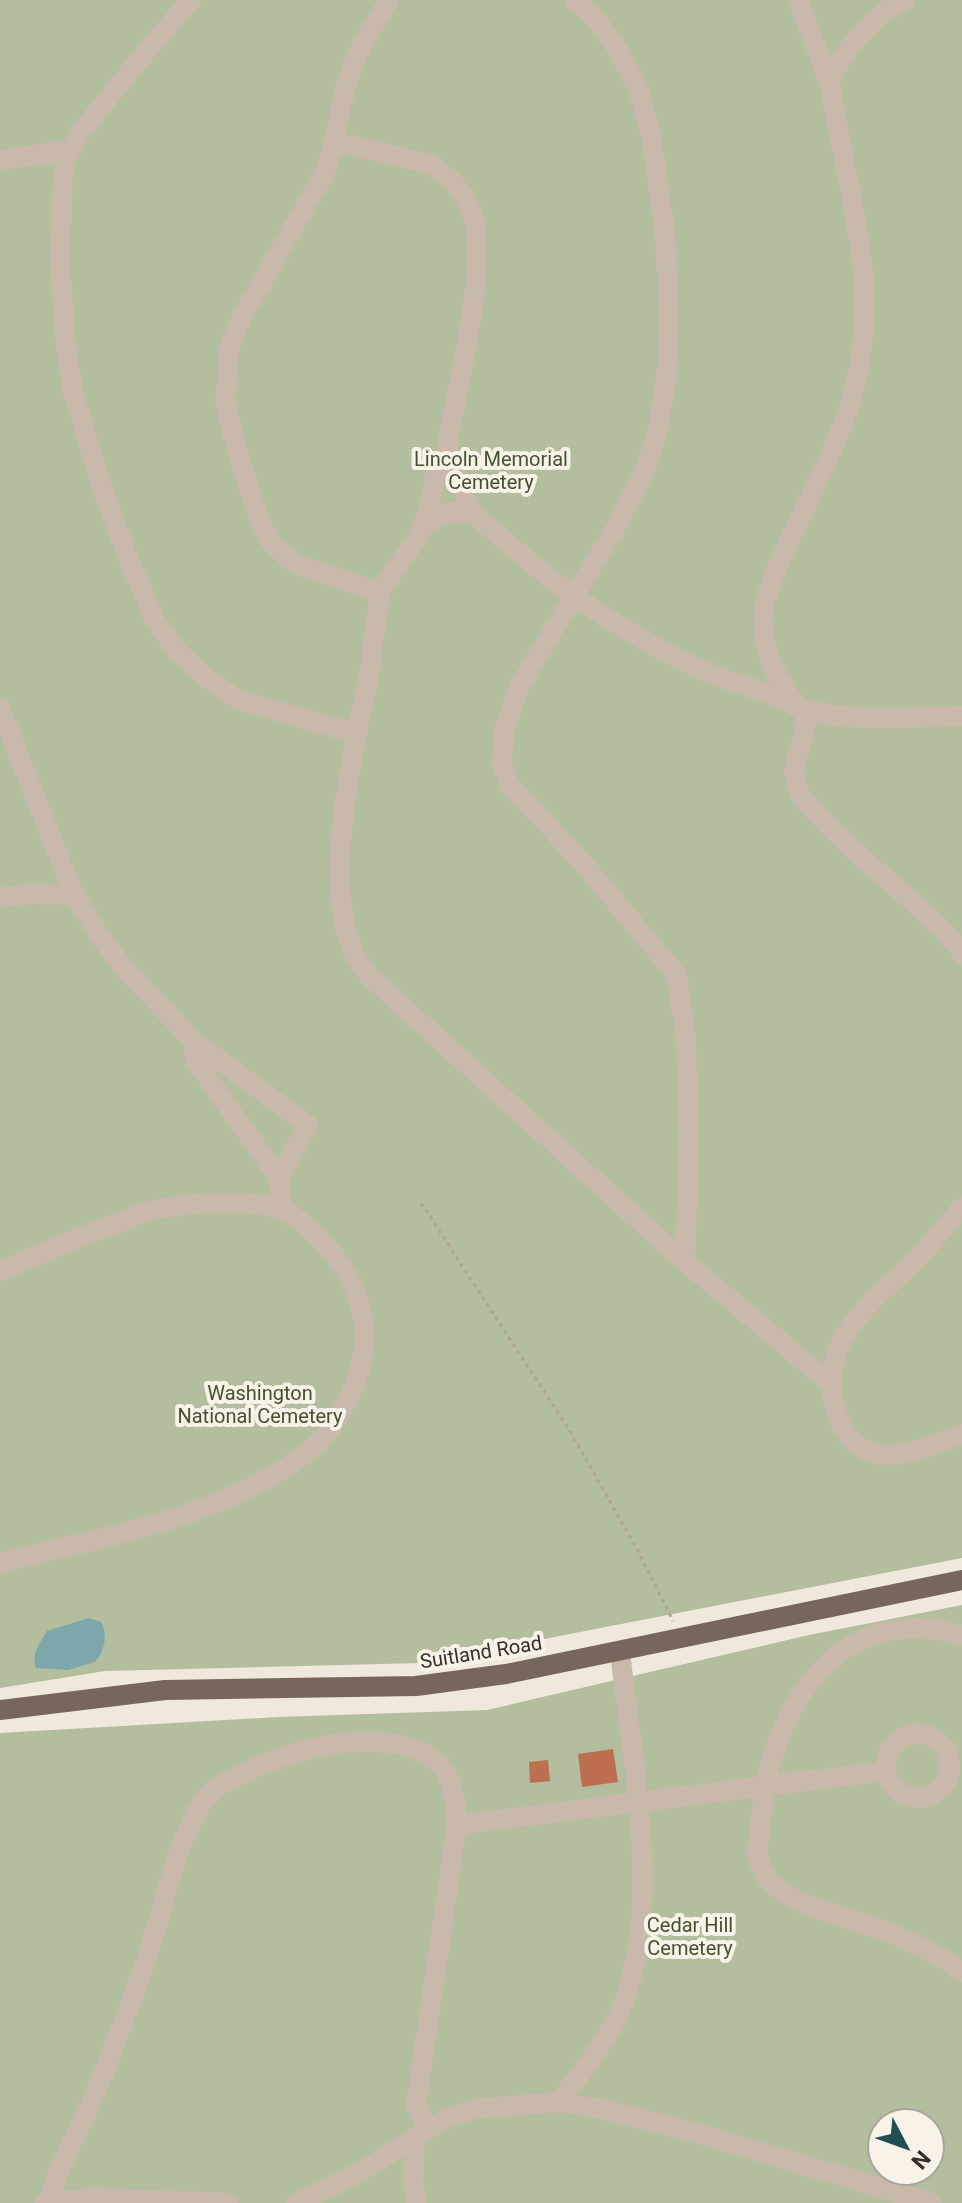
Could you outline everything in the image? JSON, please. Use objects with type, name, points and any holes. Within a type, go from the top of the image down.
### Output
[{"type":"main road","name":"Suitland Road","points":[[0,1710],[165,1690],[416,1686],[506,1674],[962,1580]]},
{"type":"lane","points":[[191,0],[116,88],[70,150],[63,175],[60,260],[72,388],[101,485],[151,611],[175,649],[227,695],[357,734]]},
{"type":"lane","points":[[381,593],[303,567],[270,541],[254,504],[225,402],[230,345],[242,317],[324,174],[335,142],[347,83],[360,51],[389,0]]},
{"type":"lane","points":[[575,0],[597,20],[619,52],[638,88],[651,135],[665,234],[669,321],[666,381],[658,429],[647,466],[614,531],[521,683],[504,731],[502,763],[509,784],[582,862],[680,982],[686,1039],[689,1144],[685,1262]]},
{"type":"lane","points":[[798,0],[830,85],[853,193],[865,278],[865,312],[857,377],[827,461],[779,565],[764,608],[764,635],[774,672],[806,720],[806,731],[792,772],[798,791],[824,821],[931,919],[962,954]]},
{"type":"lane","points":[[830,85],[835,70],[862,34],[884,12],[905,0]]},
{"type":"lane","points":[[335,142],[430,164],[442,171],[463,193],[473,215],[476,250],[474,286],[447,449],[436,473],[425,523],[381,593],[357,734],[347,773],[341,859],[347,936],[360,967],[502,1099],[685,1262],[829,1382]]},
{"type":"lane","points":[[0,160],[70,150]]},
{"type":"lane","points":[[447,449],[475,514],[523,557],[601,615],[674,656],[735,683],[820,714],[914,718],[962,716]]},
{"type":"lane","points":[[425,523],[452,512],[475,514]]},
{"type":"lane","points":[[0,708],[85,916],[127,972],[197,1044],[308,1125],[279,1178]]},
{"type":"lane","points":[[0,897],[74,895]]},
{"type":"lane","points":[[197,1044],[194,1054],[196,1062],[279,1178],[282,1210]]},
{"type":"lane","points":[[0,1272],[155,1209],[235,1204],[267,1206],[298,1218],[327,1246],[342,1268],[363,1315],[366,1337],[360,1377],[340,1415],[322,1441],[310,1451],[240,1493],[120,1534],[0,1563]]},
{"type":"lane","points":[[962,1207],[929,1246],[848,1329],[835,1353],[829,1382],[843,1428],[856,1444],[869,1453],[892,1455],[918,1451],[962,1434]]},
{"type":"lane","points":[[962,1635],[929,1628],[895,1630],[862,1640],[832,1659],[795,1700],[770,1763],[757,1853],[767,1879],[789,1896],[865,1924],[943,1959],[962,1972]]},
{"type":"lane","points":[[559,2102],[618,2016],[631,1983],[637,1951],[644,1858],[620,1652]]},
{"type":"lane","points":[[918,1733],[936,1738],[956,1757],[946,1783],[925,1798],[916,1799],[899,1792],[892,1786],[886,1771],[890,1749],[908,1735],[918,1733]]},
{"type":"lane","points":[[229,2203],[91,2198],[46,2203],[101,2080],[146,1963],[191,1820],[198,1807],[214,1790],[266,1762],[297,1751],[329,1744],[386,1743],[417,1749],[442,1767],[455,1789],[457,1825],[416,2105],[421,2134],[413,2180],[416,2203]]},
{"type":"lane","points":[[457,1825],[886,1771]]},
{"type":"lane","points":[[297,2203],[362,2171],[447,2118],[474,2109],[559,2102],[686,2130],[932,2203]]},
{"type":"path","points":[[421,1203],[568,1428],[638,1551],[682,1639]]},
{"type":"green space","name":"Lincoln Memorial Cemetery","points":[[0,0],[962,0],[962,1558],[420,1663],[105,1671],[0,1688]]},
{"type":"green space","name":"Cedar Hill Cemetery","points":[[962,1605],[962,2203],[0,2203],[0,1733],[279,1717],[487,1710],[809,1635]]},
{"type":"water","points":[[89,1618],[101,1622],[105,1637],[95,1662],[68,1670],[36,1668],[35,1653],[47,1631]]},
{"type":"building","points":[[613,1749],[618,1782],[582,1787],[578,1754]]},
{"type":"building","points":[[548,1760],[550,1781],[530,1783],[529,1762]]},
{"type":"park label","name":"Washington National Cemetery","points":[[260,1404]]}]
